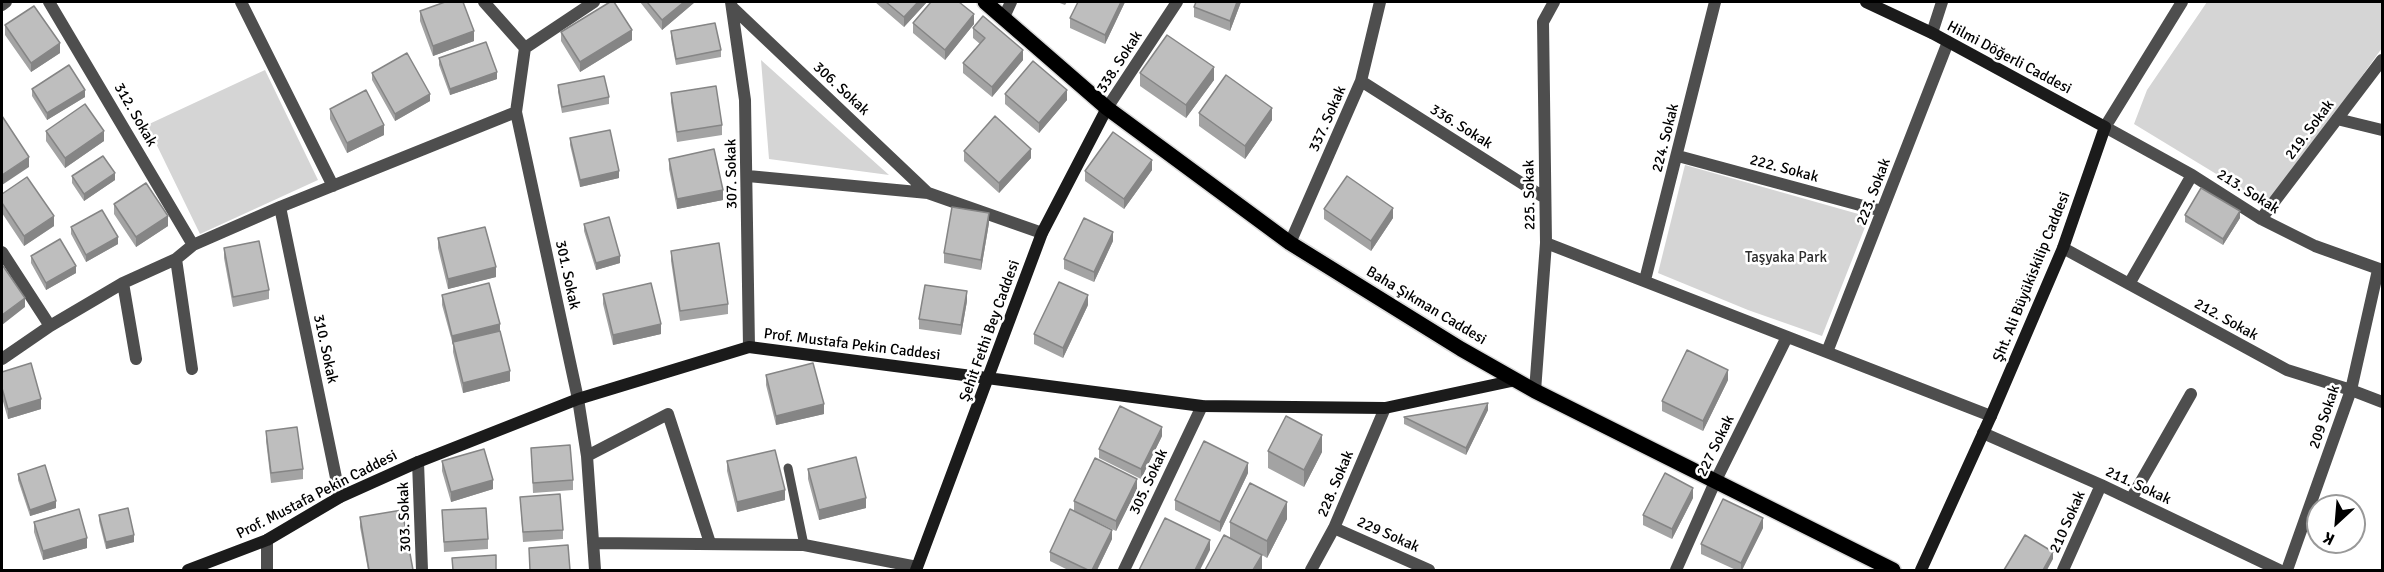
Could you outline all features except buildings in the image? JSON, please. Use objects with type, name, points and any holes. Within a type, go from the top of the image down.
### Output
[{"type":"main road","name":"Baha Şıkman Caddesi","points":[[985,2],[1107,108],[1290,243],[1461,349],[1535,391],[1893,570]]},
{"type":"main road","name":"Hilmi Döğerli Caddesi","points":[[1866,2],[1932,33],[2105,127]]},
{"type":"main road","name":"Şehit Fethi Bey Caddesi","points":[[916,569],[1042,233],[1107,108]]},
{"type":"main road","name":"Şht. Ali Büyükiskilip Caddesi","points":[[1921,570],[1991,416],[2062,248],[2105,127]]},
{"type":"main road","name":"Prof. Mustafa Pekin Caddesi","points":[[188,570],[267,540],[340,497],[418,462],[578,399],[749,347],[1202,406],[1385,408],[1516,380]]},
{"type":"street","points":[[2,5],[6,2]]},
{"type":"street","name":"312. Sokak","points":[[49,2],[193,245]]},
{"type":"street","points":[[241,2],[333,186]]},
{"type":"street","points":[[484,2],[525,48],[594,2]]},
{"type":"street","points":[[1004,17],[1011,2]]},
{"type":"street","name":"338. Sokak","points":[[1107,108],[1177,2]]},
{"type":"street","name":"337. Sokak","points":[[1290,243],[1361,81],[1380,2]]},
{"type":"street","name":"225. Sokak","points":[[1535,391],[1546,243],[1543,22],[1554,2]]},
{"type":"street","name":"224. Sokak","points":[[1646,280],[1715,2]]},
{"type":"street","points":[[1932,33],[1942,2]]},
{"type":"street","name":"Şht. Ali Büyükiskilip Caddesi","points":[[2105,127],[2182,2]]},
{"type":"street","name":"307. Sokak","points":[[732,4],[745,100],[749,347]]},
{"type":"street","name":"306. Sokak","points":[[732,4],[928,193]]},
{"type":"street","name":"223. Sokak","points":[[1827,352],[1948,42]]},
{"type":"street","name":"301. Sokak","points":[[525,48],[516,112],[578,399],[587,456],[595,570]]},
{"type":"street","name":"219. Sokak","points":[[2260,219],[2382,60]]},
{"type":"street","name":"336. Sokak","points":[[1361,81],[1545,198]]},
{"type":"street","points":[[2,359],[50,326],[123,283],[176,259],[193,245],[280,207],[516,112]]},
{"type":"street","points":[[2337,119],[2382,130]]},
{"type":"street","name":"213. Sokak","points":[[2105,127],[2192,175],[2260,219],[2315,246],[2380,270]]},
{"type":"street","name":"222. Sokak","points":[[1678,156],[1882,212]]},
{"type":"street","points":[[2129,284],[2192,175]]},
{"type":"street","points":[[748,176],[928,193],[1042,233]]},
{"type":"street","name":"310. Sokak","points":[[280,207],[340,497]]},
{"type":"street","points":[[1546,243],[1991,416]]},
{"type":"street","name":"212. Sokak","points":[[2062,248],[2287,370],[2382,402]]},
{"type":"street","points":[[2,252],[50,326]]},
{"type":"street","points":[[176,259],[192,369]]},
{"type":"street","name":"209 Sokak","points":[[2287,570],[2351,390],[2380,270]]},
{"type":"street","points":[[123,283],[136,359]]},
{"type":"street","name":"227 Sokak","points":[[1676,570],[1715,482],[1786,337]]},
{"type":"street","points":[[2131,499],[2191,394]]},
{"type":"street","name":"305. Sokak","points":[[1125,570],[1202,406]]},
{"type":"street","name":"228. Sokak","points":[[1311,570],[1334,528],[1385,408]]},
{"type":"street","points":[[587,456],[668,414],[710,543]]},
{"type":"street","name":"211. Sokak","points":[[1983,433],[2101,485],[2279,570]]},
{"type":"street","name":"303. Sokak","points":[[418,462],[422,570]]},
{"type":"street","name":"210 Sokak","points":[[2063,570],[2101,485]]},
{"type":"street","name":"229 Sokak","points":[[1334,528],[1429,570]]},
{"type":"street","points":[[267,540],[267,570]]},
{"type":"street","points":[[592,543],[804,545],[916,569]]},
{"type":"lane","points":[[788,468],[804,545]]},
{"type":"green space","points":[[2207,2],[2382,2],[2382,48],[2269,206],[2134,124],[2147,90]]},
{"type":"green space","points":[[761,60],[889,175],[769,159]]},
{"type":"green space","points":[[265,70],[318,180],[200,234],[147,125]]},
{"type":"green space","name":"Taşyaka Park","points":[[1685,165],[1869,217],[1822,336],[1748,310],[1658,273]]}]
